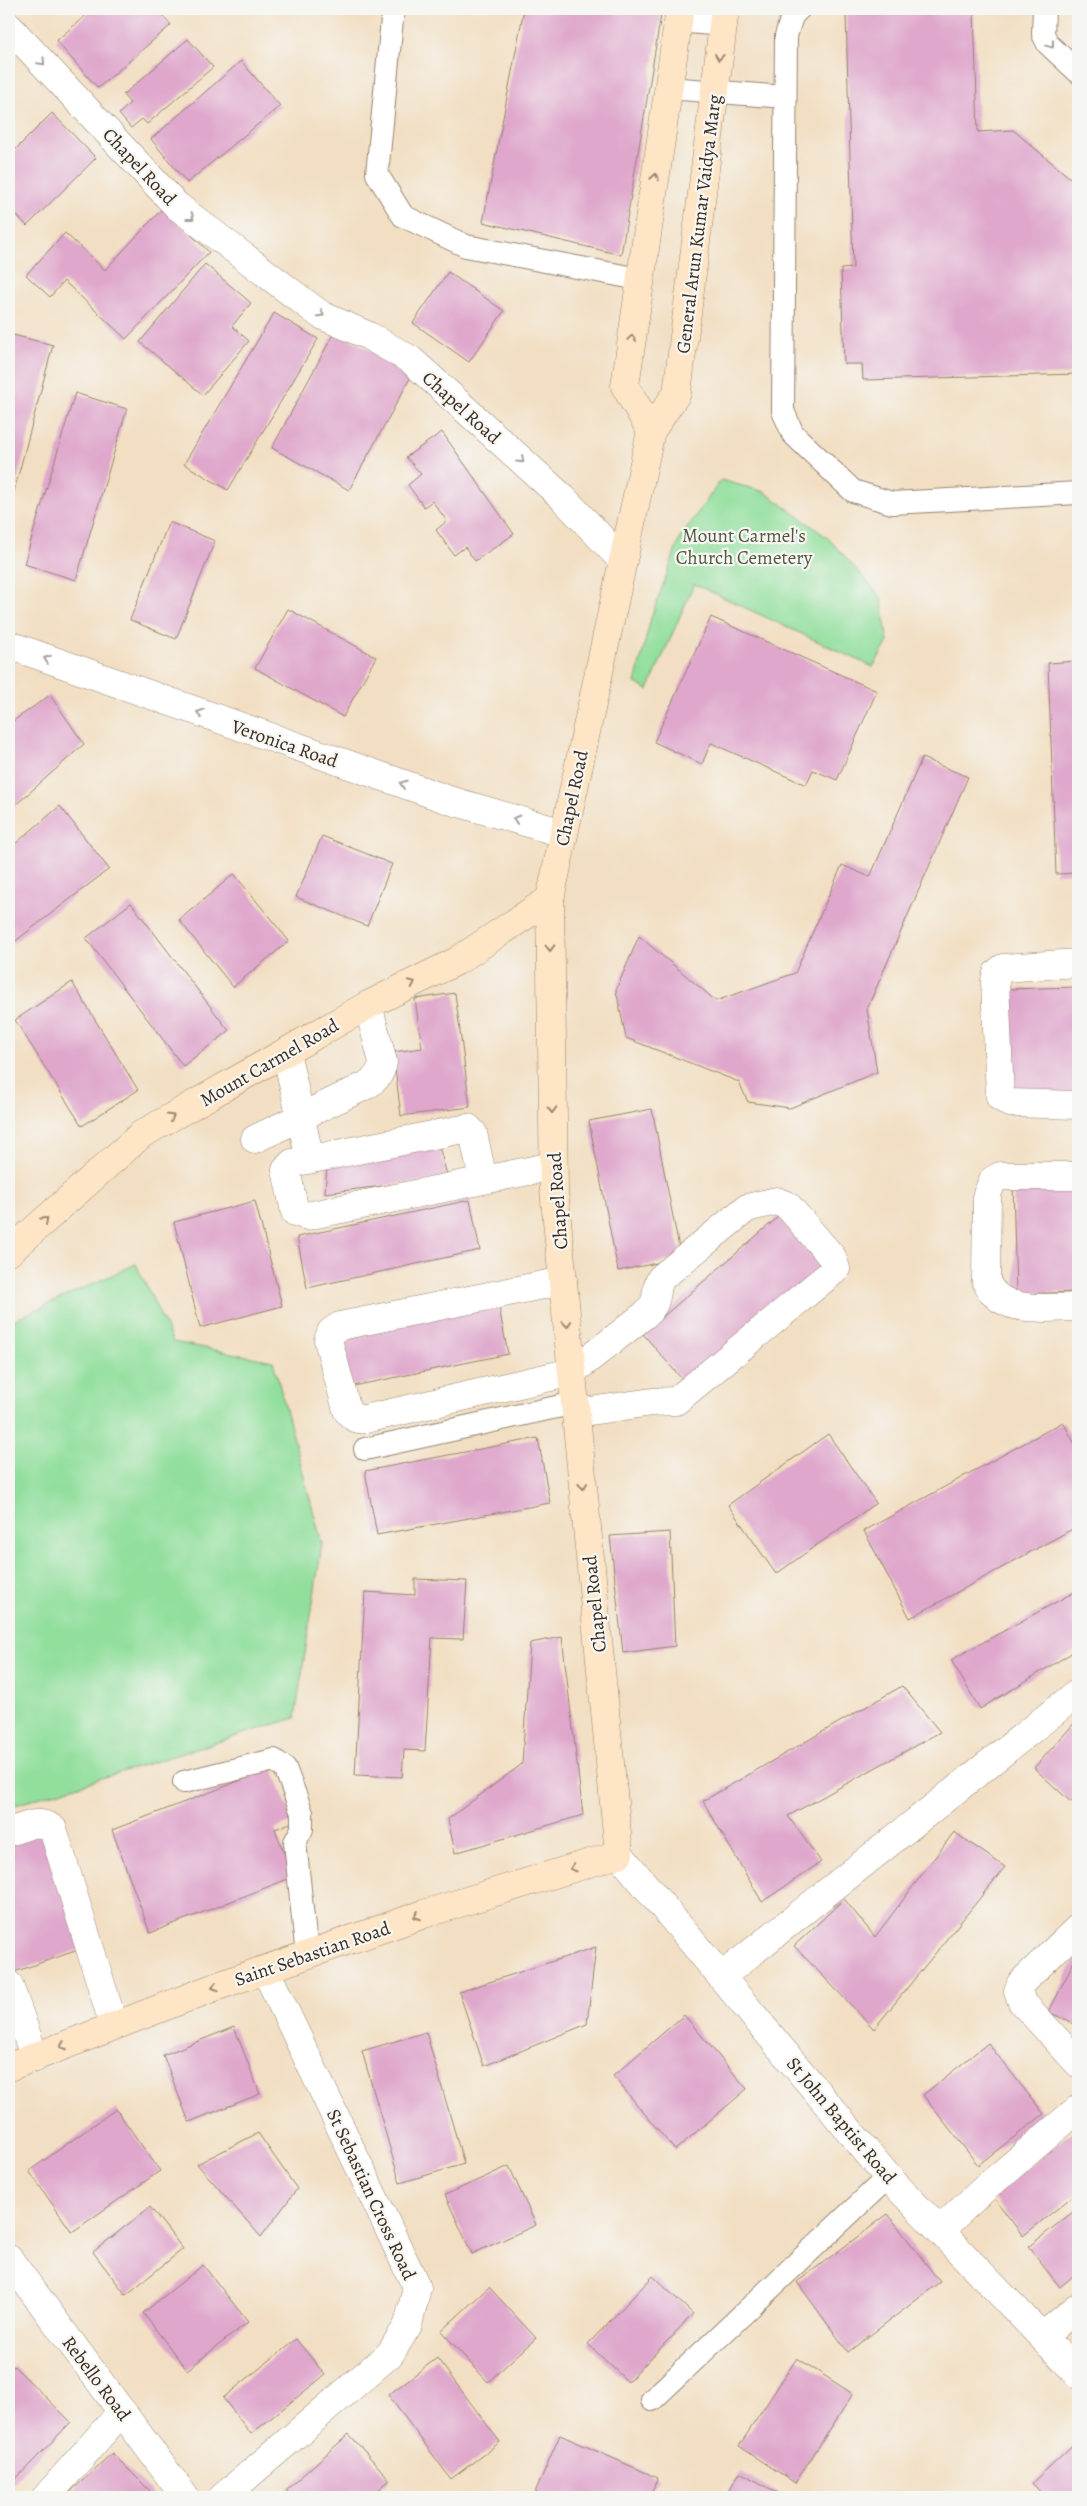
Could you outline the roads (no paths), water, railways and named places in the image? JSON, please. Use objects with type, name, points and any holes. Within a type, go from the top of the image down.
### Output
[{"type":"main road","points":[[651,431],[625,386],[639,279],[679,15]]},
{"type":"main road","name":"General Arun Kumar Vaidya Marg","points":[[622,560],[651,431],[677,393],[724,17]]},
{"type":"main road","name":"Chapel Road","points":[[619,1854],[553,1166],[550,899],[622,560]]},
{"type":"main road","name":"Mount Carmel Road","points":[[9,1252],[142,1134],[368,1005],[457,961],[550,899]]},
{"type":"main road","name":"Saint Sebastian Road","points":[[23,2062],[215,1987],[266,1971],[424,1914],[619,1854]]},
{"type":"street","name":"Chapel Road","points":[[9,27],[177,206],[321,315],[369,336],[411,360],[563,498],[622,560]]},
{"type":"street","name":"Veronica Road","points":[[9,645],[449,800],[563,833]]},
{"type":"street","points":[[1078,963],[1003,968],[997,973],[995,981],[1000,1098],[1010,1103],[1078,1105]]},
{"type":"street","points":[[255,1140],[367,1085],[377,1078],[382,1071],[383,1062],[368,1005]]},
{"type":"street","points":[[286,1052],[310,1159]]},
{"type":"street","points":[[483,1180],[473,1133],[468,1128],[310,1159],[289,1164],[286,1170],[293,1207],[300,1215],[307,1216],[553,1166]]},
{"type":"street","points":[[1078,1176],[1000,1176],[992,1180],[987,1194],[986,1281],[990,1290],[1008,1304],[1078,1307]]},
{"type":"street","points":[[563,1281],[340,1326],[331,1332],[328,1340],[347,1410],[352,1417],[359,1420],[572,1372],[655,1306],[659,1296],[657,1286],[660,1278],[748,1208],[776,1201],[788,1206],[832,1257],[836,1269],[819,1285],[676,1401],[575,1408]]},
{"type":"street","points":[[722,1976],[1075,1695]]},
{"type":"street","points":[[9,1832],[38,1822],[46,1824],[53,1829],[114,2026]]},
{"type":"street","name":"St John Baptist Road","points":[[619,1854],[888,2177],[1078,2374]]},
{"type":"street","points":[[1076,2054],[1022,2002],[1018,1991],[1021,1983],[1078,1928]]},
{"type":"street","name":"St Sebastian Cross Road","points":[[223,2497],[390,2354],[408,2325],[417,2288],[266,1971]]},
{"type":"street","points":[[9,1985],[23,2062]]},
{"type":"street","points":[[9,2016],[23,2062]]},
{"type":"street","points":[[940,2230],[983,2190],[1078,2110]]},
{"type":"street","name":"Rebello Road","points":[[9,2259],[186,2497]]},
{"type":"street","points":[[1042,2336],[1078,2307]]},
{"type":"street","points":[[46,2497],[122,2411]]},
{"type":"lane","points":[[393,9],[377,174],[404,216],[466,246],[639,279]]},
{"type":"lane","points":[[799,9],[792,16],[786,36],[785,97],[783,411],[793,434],[853,491],[892,503],[1078,493]]},
{"type":"lane","points":[[1044,9],[1043,34],[1048,44],[1077,70]]},
{"type":"lane","points":[[679,15],[724,17]]},
{"type":"lane","points":[[668,88],[785,97]]},
{"type":"lane","points":[[365,1449],[575,1408]]},
{"type":"lane","points":[[184,1782],[274,1760],[285,1768],[302,1813],[302,1829],[295,1842],[306,1956]]},
{"type":"lane","points":[[652,2400],[888,2177]]},
{"type":"park label","name":"Mount Carmel's Church Cemetery","points":[[744,546]]}]
